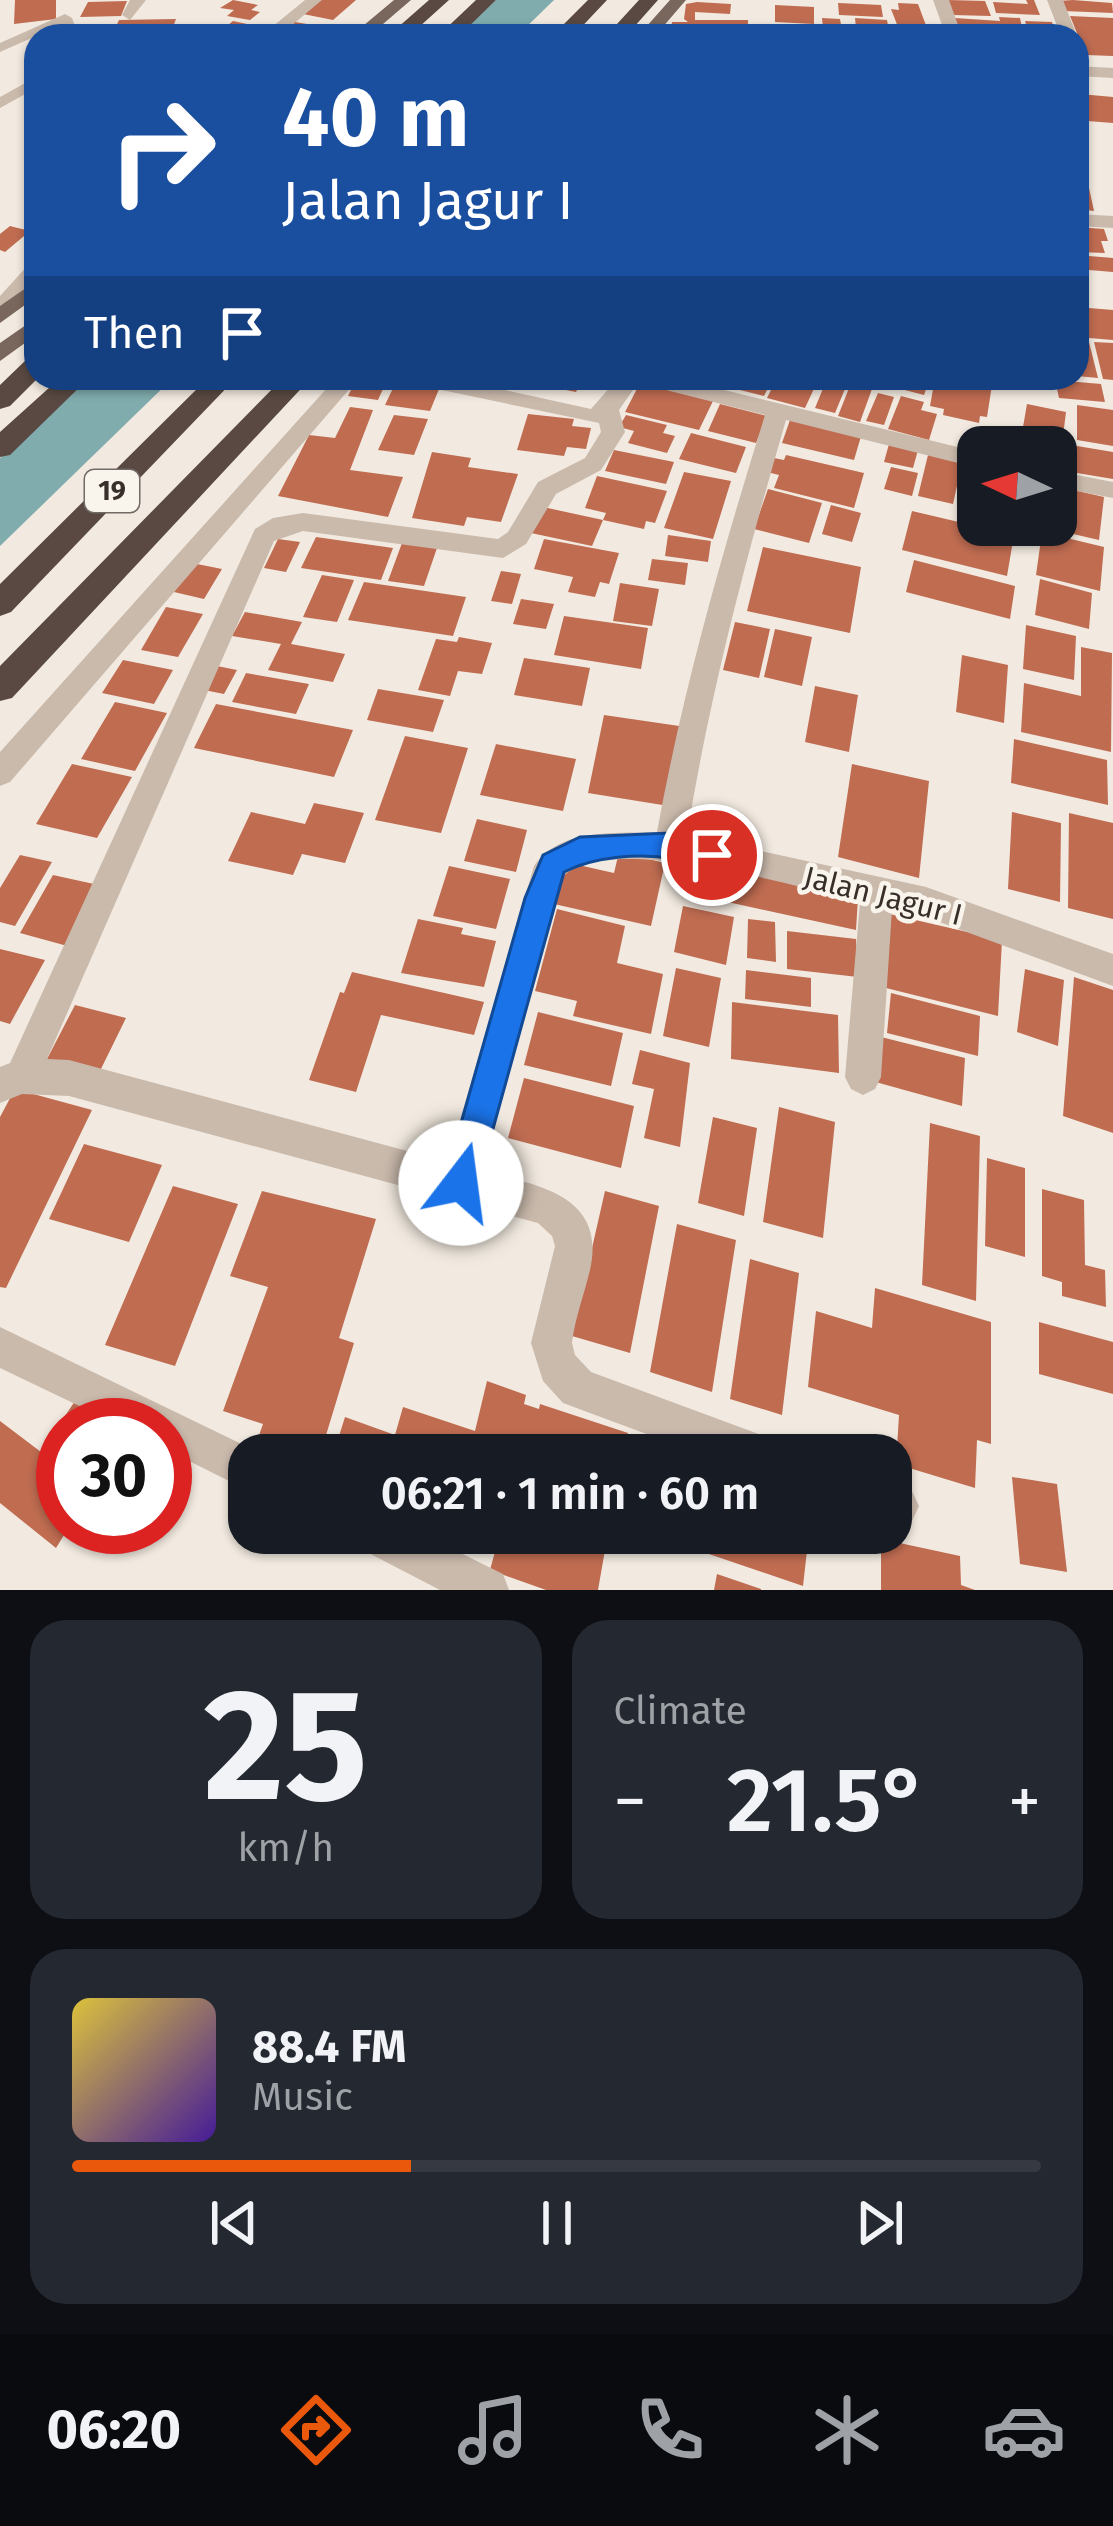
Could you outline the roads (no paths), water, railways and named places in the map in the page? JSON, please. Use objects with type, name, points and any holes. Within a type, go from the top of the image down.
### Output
[{"type":"highway","points":[[412,24],[440,0]]},
{"type":"highway","points":[[461,24],[488,0]]},
{"type":"highway","points":[[574,24],[598,0]]},
{"type":"highway","points":[[627,24],[649,0]]},
{"type":"highway","points":[[0,400],[24,377]]},
{"type":"highway","points":[[0,448],[63,390]]},
{"type":"highway","name":"19","points":[[0,604],[212,390]]},
{"type":"highway","points":[[0,688],[286,390]]},
{"type":"main road","points":[[374,24],[403,0]]},
{"type":"main road","points":[[657,24],[678,0]]},
{"type":"main road","points":[[0,354],[24,334]]},
{"type":"street","points":[[284,24],[314,0]]},
{"type":"street","points":[[0,313],[24,283]]},
{"type":"street","points":[[0,772],[337,390]]},
{"type":"street","points":[[469,390],[584,417],[608,410],[621,390]]},
{"type":"street","points":[[690,390],[957,455]]},
{"type":"street","points":[[234,509],[282,524],[303,522],[503,549],[517,538],[547,488],[593,464],[613,432],[608,410]]},
{"type":"street","points":[[670,845],[692,717],[719,606],[778,410]]},
{"type":"street","points":[[1077,483],[1113,490]]},
{"type":"street","points":[[282,524],[264,535],[11,1081],[69,1078],[564,1215],[574,1229],[576,1243],[551,1340],[554,1367],[578,1388],[703,1434]]},
{"type":"street","name":"Jalan Jagur I","points":[[461,1183],[545,876],[553,864],[580,849],[670,845],[926,902],[1113,970]]},
{"type":"street","points":[[863,1077],[877,891]]},
{"type":"street","points":[[0,1347],[107,1398]]},
{"type":"street","points":[[192,1440],[228,1459]]},
{"type":"street","points":[[416,1554],[488,1590]]},
{"type":"water","points":[[496,0],[554,0],[529,24],[470,24]]},
{"type":"water","points":[[74,390],[161,390],[0,546],[0,458]]}]
